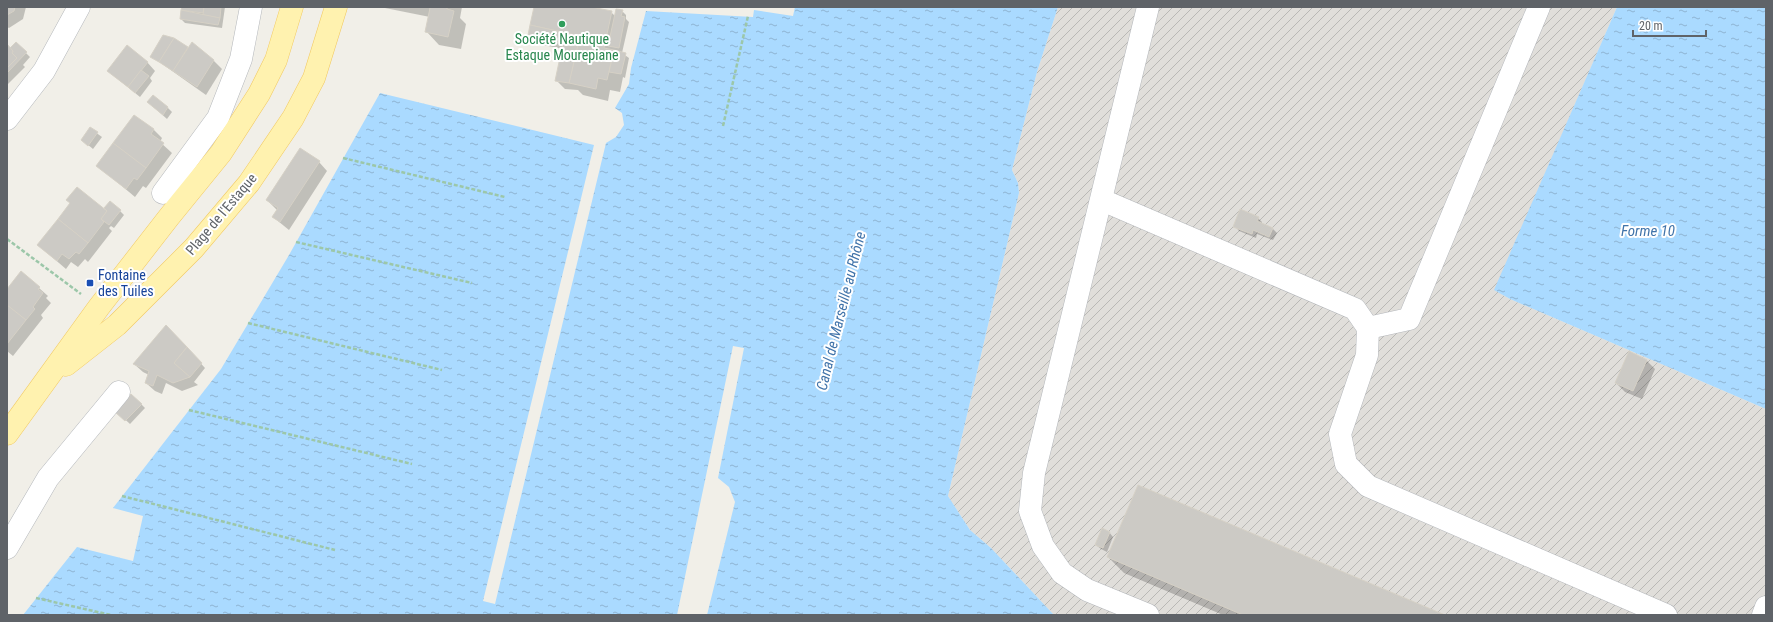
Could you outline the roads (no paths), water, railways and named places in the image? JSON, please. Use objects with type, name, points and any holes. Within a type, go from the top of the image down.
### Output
[{"type":"main road","name":"Plage de l'Estaque","points":[[7,434],[99,307],[221,153],[259,94],[276,60],[292,7]]},
{"type":"main road","name":"Plage de l'Estaque","points":[[48,379],[117,325],[194,248],[249,183],[292,118],[314,78],[336,7]]},
{"type":"street","points":[[7,119],[44,71],[79,7]]},
{"type":"street","points":[[163,193],[218,118],[240,59],[252,7]]},
{"type":"street","points":[[1148,7],[1034,473],[1030,511],[1043,546],[1062,573],[1087,590],[1148,615]]},
{"type":"street","points":[[1368,328],[1409,319],[1539,7]]},
{"type":"street","points":[[1102,200],[1355,309],[1368,328],[1367,355],[1340,434],[1346,464],[1368,486],[1666,615]]},
{"type":"street","points":[[7,548],[48,478],[119,392]]},
{"type":"street","points":[[1763,615],[1766,607]]},
{"type":"water","name":"Canal de Marseille au Rhône","points":[[795,7],[1058,7],[1037,72],[1012,170],[1018,183],[1019,193],[948,496],[970,530],[991,548],[1054,615],[707,615],[735,502],[729,487],[718,478],[744,348],[733,346],[677,615],[23,615],[77,547],[133,561],[143,516],[113,508],[221,369],[289,255],[380,93],[594,145],[483,601],[495,604],[606,143],[616,137],[624,125],[622,113],[615,108],[629,84],[631,68],[646,11],[753,17],[754,10],[793,16]]},
{"type":"water","name":"Forme 10","points":[[1617,7],[1766,7],[1766,409],[1510,299],[1494,290]]},
{"type":"place","name":"Société Nautique Estaque Mourepiane","points":[[562,24]]},
{"type":"place","name":"Fontaine des Tuiles","points":[[90,283]]}]
